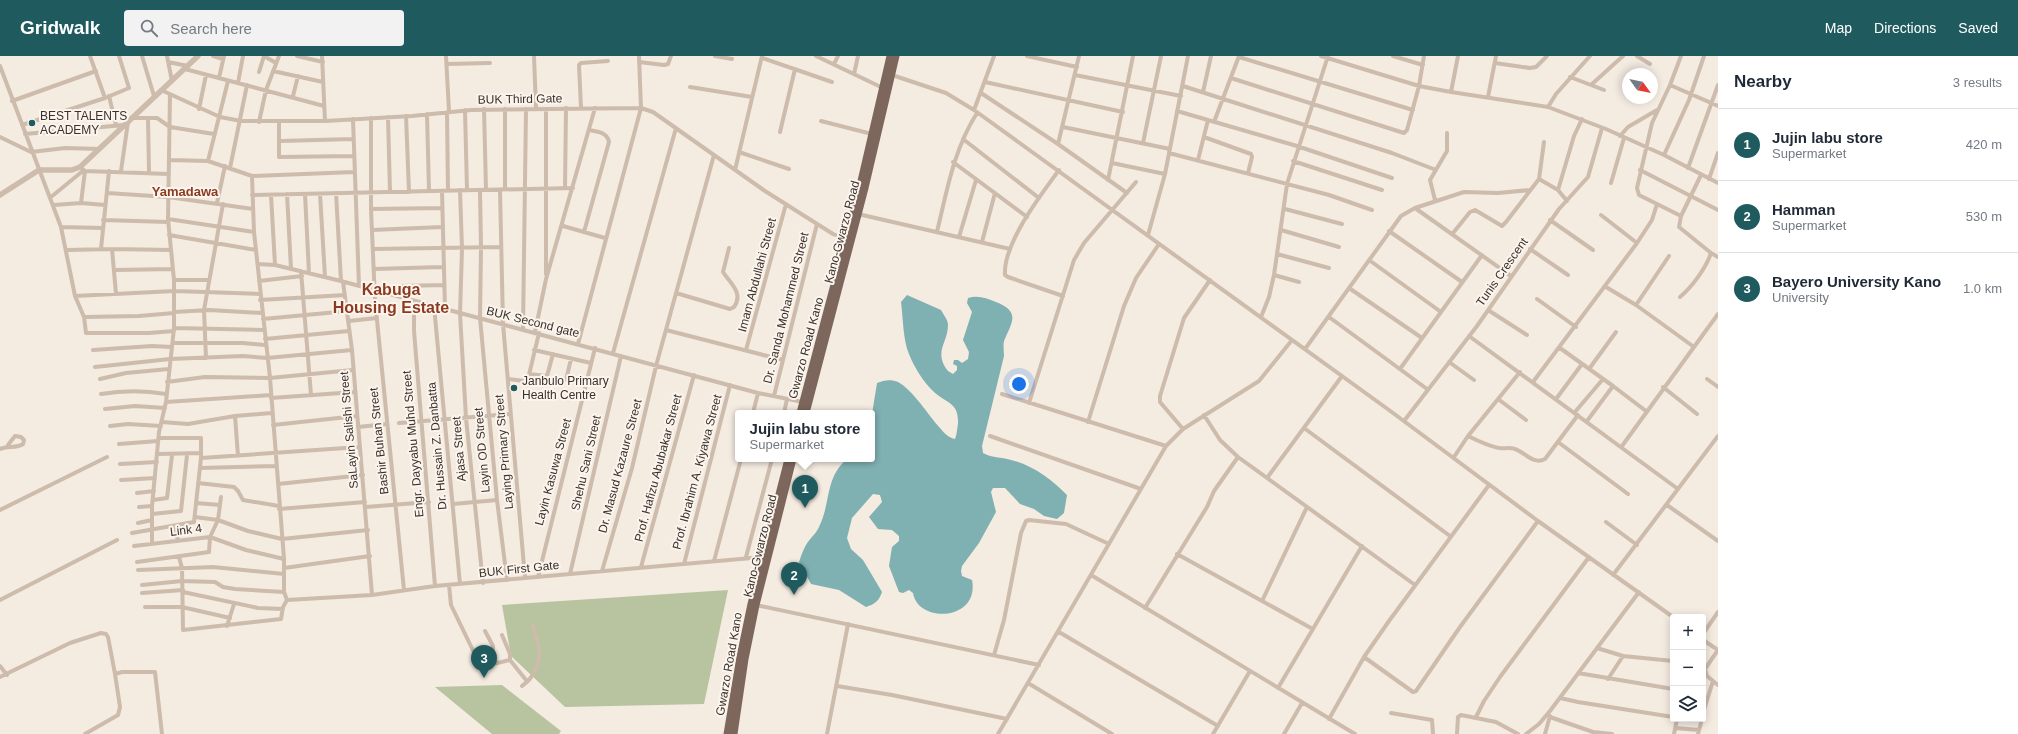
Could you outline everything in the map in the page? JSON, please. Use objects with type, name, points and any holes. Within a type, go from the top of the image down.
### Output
[{"type":"main road","name":"Gwarzo Road Kano","points":[[801,410],[846,239],[868,163],[872,134],[890,56]]},
{"type":"main road","name":"Kano-Gwarzo Road","points":[[807,410],[858,214],[868,163],[896,56]]},
{"type":"main road","name":"Gwarzo Road Kano","points":[[728,734],[763,557],[787,462]]},
{"type":"main road","name":"Kano-Gwarzo Road","points":[[734,734],[747,635],[756,606],[792,462]]},
{"type":"street","points":[[90,56],[107,97],[116,126]]},
{"type":"street","points":[[22,125],[107,97],[130,87],[119,56]]},
{"type":"street","points":[[142,56],[154,96]]},
{"type":"street","points":[[167,56],[172,80]]},
{"type":"street","points":[[51,197],[83,169],[100,149],[154,96],[198,56]]},
{"type":"street","points":[[213,56],[224,58],[219,78]]},
{"type":"street","points":[[238,83],[243,56]]},
{"type":"street","points":[[259,72],[264,56],[276,63]]},
{"type":"street","points":[[259,122],[266,90],[279,56]]},
{"type":"street","points":[[297,56],[323,62]]},
{"type":"street","points":[[322,56],[325,121]]},
{"type":"street","points":[[446,56],[448,191]]},
{"type":"street","points":[[534,56],[536,109]]},
{"type":"street","points":[[578,344],[605,238],[641,108],[639,56]]},
{"type":"street","points":[[639,62],[664,65],[668,64],[671,56]]},
{"type":"street","points":[[715,56],[732,59]]},
{"type":"street","points":[[816,56],[883,88]]},
{"type":"street","points":[[834,64],[838,56]]},
{"type":"street","points":[[854,74],[858,56]]},
{"type":"street","points":[[937,232],[953,162],[976,111],[994,56]]},
{"type":"street","points":[[1027,56],[1077,67]]},
{"type":"street","points":[[1058,144],[1079,56]]},
{"type":"street","points":[[1108,180],[1133,56],[1128,56]]},
{"type":"street","points":[[1143,143],[1161,56]]},
{"type":"street","points":[[1148,235],[1165,174],[1188,56]]},
{"type":"street","points":[[1203,92],[1210,56]]},
{"type":"street","points":[[1321,56],[1419,86],[1548,107],[1581,119],[1664,155],[1718,183]]},
{"type":"street","points":[[1393,56],[1423,65]]},
{"type":"street","points":[[1231,78],[1404,133],[1406,132],[1413,110],[1424,56]]},
{"type":"street","points":[[1451,92],[1458,56]]},
{"type":"street","points":[[1488,97],[1496,63],[1496,56]]},
{"type":"street","points":[[1496,63],[1530,68],[1539,65],[1548,56]]},
{"type":"street","points":[[1548,107],[1556,94],[1570,77],[1590,56]]},
{"type":"street","points":[[1592,84],[1623,56]]},
{"type":"street","points":[[1637,56],[1650,64]]},
{"type":"street","points":[[1681,56],[1670,85],[1657,110],[1645,148],[1637,188],[1638,195],[1681,216]]},
{"type":"street","points":[[1664,155],[1692,93],[1704,56]]},
{"type":"street","points":[[735,170],[762,57],[832,82]]},
{"type":"street","points":[[1214,122],[1239,57],[1413,110]]},
{"type":"street","points":[[1261,317],[1270,297],[1285,209],[1287,184],[1327,57]]},
{"type":"street","points":[[581,108],[579,65],[581,63],[608,61]]},
{"type":"street","points":[[168,62],[206,75],[293,96],[324,106]]},
{"type":"street","points":[[447,64],[490,63]]},
{"type":"street","points":[[0,66],[31,152],[54,205],[67,250],[75,296],[84,317],[86,333],[174,330],[204,327],[264,330]]},
{"type":"street","points":[[780,132],[795,69]]},
{"type":"street","points":[[273,70],[323,82]]},
{"type":"street","points":[[12,101],[96,72]]},
{"type":"street","points":[[200,109],[206,75]]},
{"type":"street","points":[[892,75],[946,93],[976,111],[1454,457],[1538,521],[1670,615]]},
{"type":"street","points":[[1075,75],[1181,96]]},
{"type":"street","points":[[293,96],[298,76]]},
{"type":"street","points":[[1570,77],[1592,84],[1604,90]]},
{"type":"street","points":[[208,161],[228,81]]},
{"type":"street","points":[[985,82],[1122,112]]},
{"type":"street","points":[[230,168],[248,85]]},
{"type":"street","points":[[1670,85],[1692,93],[1718,106]]},
{"type":"street","points":[[1688,168],[1718,85]]},
{"type":"street","points":[[1183,86],[1436,170]]},
{"type":"street","points":[[690,87],[752,97]]},
{"type":"street","name":"BUK Third Gate","points":[[162,90],[220,117],[241,121],[259,122],[325,121],[406,116],[465,110],[641,108],[653,112],[786,204],[833,234],[846,239]]},
{"type":"street","points":[[981,93],[1058,144],[1127,193]]},
{"type":"street","points":[[152,544],[152,506],[161,424],[166,402],[167,382],[174,330],[174,280],[168,220],[170,94]]},
{"type":"street","points":[[565,188],[566,108]]},
{"type":"street","points":[[508,379],[525,381],[528,379],[546,279],[574,188],[595,108]]},
{"type":"street","name":"Laying Primary Street","points":[[505,109],[501,247],[504,324],[510,414],[525,578]]},
{"type":"street","points":[[523,329],[526,109]]},
{"type":"street","points":[[546,109],[546,279]]},
{"type":"street","points":[[465,110],[467,190]]},
{"type":"street","points":[[484,110],[486,190]]},
{"type":"street","points":[[1611,183],[1622,137],[1628,127],[1657,110]]},
{"type":"street","points":[[1177,111],[1298,146],[1392,178]]},
{"type":"street","points":[[427,114],[429,191]]},
{"type":"street","points":[[406,116],[409,192]]},
{"type":"street","points":[[388,117],[390,192]]},
{"type":"street","points":[[25,134],[116,126],[148,118],[157,118],[170,127],[214,134]]},
{"type":"street","points":[[148,118],[150,172]]},
{"type":"street","name":"Bashir Buhan Street","points":[[371,118],[372,249],[377,318],[404,590]]},
{"type":"street","points":[[353,119],[359,286]]},
{"type":"street","points":[[1558,190],[1574,136],[1581,119]]},
{"type":"street","points":[[1198,160],[1208,120]]},
{"type":"street","points":[[821,121],[872,134]]},
{"type":"street","points":[[121,171],[128,122]]},
{"type":"street","points":[[279,122],[280,157],[354,156]]},
{"type":"street","points":[[1063,127],[1143,143],[1248,174],[1330,195],[1372,210]]},
{"type":"street","points":[[613,353],[676,128]]},
{"type":"street","name":"Tunis Crescent","points":[[1404,421],[1488,310],[1550,220],[1588,177],[1602,128]]},
{"type":"street","points":[[584,232],[609,142],[608,137],[604,134],[589,130]]},
{"type":"street","points":[[1435,200],[1430,183],[1447,152],[1447,133]]},
{"type":"street","points":[[0,137],[31,152],[65,148],[100,149]]},
{"type":"street","points":[[1204,137],[1250,154],[1252,157],[1248,174]]},
{"type":"street","points":[[280,141],[353,139]]},
{"type":"street","points":[[963,139],[1038,198]]},
{"type":"street","points":[[1453,233],[1470,212],[1475,210],[1502,226],[1539,179],[1544,142]]},
{"type":"street","points":[[739,152],[789,169]]},
{"type":"street","points":[[1709,179],[1718,153]]},
{"type":"street","name":"Dr. Masud Kazaure Street","points":[[602,571],[632,468],[656,366],[714,155]]},
{"type":"street","points":[[170,160],[208,161],[252,176],[354,172]]},
{"type":"street","points":[[1293,161],[1382,190]]},
{"type":"street","points":[[953,162],[1027,217]]},
{"type":"street","points":[[1112,163],[1165,174]]},
{"type":"street","points":[[217,203],[225,166]]},
{"type":"street","points":[[0,195],[39,170],[83,169],[169,174]]},
{"type":"street","points":[[81,203],[83,169]]},
{"type":"street","points":[[101,249],[102,228],[110,170]]},
{"type":"street","points":[[1059,170],[1038,198],[1010,249],[1005,275],[1063,296]]},
{"type":"street","points":[[1640,170],[1718,210]]},
{"type":"street","points":[[1701,175],[1681,216],[1679,227],[1718,257]]},
{"type":"street","points":[[179,557],[182,568],[183,630],[281,619],[282,609],[287,600],[284,592],[284,559],[276,454],[271,413],[270,378],[264,338],[254,232],[252,176]]},
{"type":"street","points":[[1539,179],[1558,190],[1566,201]]},
{"type":"street","points":[[959,237],[976,180]]},
{"type":"street","points":[[1029,402],[1074,260],[1084,243],[1136,182]]},
{"type":"street","points":[[252,195],[355,194],[574,188]]},
{"type":"street","name":"Ajasa Street","points":[[460,190],[462,249],[460,314],[466,418],[483,583]]},
{"type":"street","points":[[1305,349],[1350,288],[1389,231],[1402,216],[1414,208],[1435,200],[1464,192],[1498,193],[1530,190]]},
{"type":"street","points":[[442,191],[442,267],[445,309]]},
{"type":"street","name":"Layin OD Street","points":[[480,191],[480,318],[497,500],[507,580]]},
{"type":"street","points":[[106,193],[168,197],[253,209]]},
{"type":"street","name":"SaLayin Salishi Street","points":[[336,193],[342,281],[348,311],[352,350],[368,530],[372,595]]},
{"type":"street","points":[[982,242],[995,193]]},
{"type":"street","points":[[287,194],[291,269]]},
{"type":"street","points":[[305,194],[309,273]]},
{"type":"street","points":[[320,194],[325,277]]},
{"type":"street","points":[[271,195],[275,265]]},
{"type":"street","points":[[54,205],[81,203],[105,205]]},
{"type":"street","points":[[206,358],[204,310],[223,204]]},
{"type":"street","name":"Imam Abdullahi Street","points":[[746,350],[786,204]]},
{"type":"street","points":[[1533,382],[1606,287],[1637,243],[1652,220],[1657,204]]},
{"type":"street","points":[[371,209],[442,208]]},
{"type":"street","points":[[1414,208],[1453,233],[1511,276]]},
{"type":"street","points":[[1285,209],[1342,224]]},
{"type":"street","points":[[858,214],[1010,249]]},
{"type":"street","points":[[1602,215],[1637,243]]},
{"type":"street","points":[[103,220],[168,220],[220,226],[254,232]]},
{"type":"street","points":[[1550,220],[1593,250]]},
{"type":"street","name":"Dr. Sanda Mohammed Street","points":[[774,396],[817,224]]},
{"type":"street","points":[[563,226],[605,238]]},
{"type":"street","points":[[61,227],[102,228]]},
{"type":"street","points":[[372,230],[442,228]]},
{"type":"street","points":[[1281,230],[1339,247]]},
{"type":"street","points":[[1389,231],[1462,282]]},
{"type":"street","points":[[169,236],[256,250]]},
{"type":"street","points":[[1088,422],[1124,306],[1136,278],[1159,244]]},
{"type":"street","points":[[372,249],[462,249],[501,247]]},
{"type":"street","points":[[676,293],[730,309],[734,307],[738,294],[735,287],[723,272],[729,248]]},
{"type":"street","points":[[112,249],[116,294]]},
{"type":"street","points":[[1530,249],[1568,276]]},
{"type":"street","points":[[67,250],[171,250]]},
{"type":"street","points":[[1680,297],[1685,293],[1705,265],[1711,253]]},
{"type":"street","points":[[1277,254],[1329,268]]},
{"type":"street","points":[[1400,369],[1482,255]]},
{"type":"street","points":[[1636,305],[1669,256]]},
{"type":"street","points":[[1369,260],[1441,312]]},
{"type":"street","name":"BUK Second gate","points":[[258,264],[275,265],[291,269],[301,274],[309,273],[342,281],[758,393],[803,402]]},
{"type":"street","points":[[374,269],[442,267]]},
{"type":"street","points":[[114,270],[173,269]]},
{"type":"street","points":[[259,281],[301,274],[308,335],[311,395]]},
{"type":"street","points":[[1274,275],[1299,282]]},
{"type":"street","points":[[174,280],[209,280]]},
{"type":"street","points":[[1183,429],[1160,402],[1160,396],[1184,318],[1210,280]]},
{"type":"street","points":[[394,295],[402,286],[443,285]]},
{"type":"street","points":[[1606,287],[1636,305],[1694,347]]},
{"type":"street","points":[[1350,288],[1422,338]]},
{"type":"street","points":[[75,296],[174,291],[260,294]]},
{"type":"street","points":[[260,300],[303,296],[345,295]]},
{"type":"street","points":[[1537,299],[1576,326]]},
{"type":"street","name":"Engr. Dayyabu Muhd Street","points":[[414,301],[414,331],[435,586]]},
{"type":"street","name":"Dr. Hussain Z. Danbatta","points":[[434,306],[460,584]]},
{"type":"street","points":[[84,317],[139,316],[204,310],[262,313]]},
{"type":"street","points":[[1488,310],[1527,335]]},
{"type":"street","points":[[263,319],[348,311]]},
{"type":"street","points":[[1622,446],[1718,314]]},
{"type":"street","points":[[1329,317],[1427,389]]},
{"type":"street","points":[[349,320],[377,318]]},
{"type":"street","points":[[666,330],[782,360]]},
{"type":"street","points":[[264,338],[349,331]]},
{"type":"street","points":[[1589,369],[1616,332]]},
{"type":"street","points":[[1469,336],[1622,446],[1678,489]]},
{"type":"street","points":[[998,734],[1166,446],[1183,429],[1259,381],[1292,340]]},
{"type":"street","points":[[93,350],[205,344],[243,343],[265,345]]},
{"type":"street","name":"Layin Kasuwa Street","points":[[538,576],[595,348]]},
{"type":"street","points":[[1560,348],[1646,411]]},
{"type":"street","points":[[95,367],[170,359],[243,356],[267,358],[352,350]]},
{"type":"street","points":[[534,350],[591,363]]},
{"type":"street","points":[[529,374],[547,376],[553,354]]},
{"type":"street","name":"Shehu Sani Street","points":[[570,574],[621,356]]},
{"type":"street","points":[[571,358],[566,380],[586,385]]},
{"type":"street","points":[[1449,362],[1474,380]]},
{"type":"street","points":[[1556,399],[1582,364]]},
{"type":"street","points":[[100,379],[126,373],[169,369]]},
{"type":"street","points":[[167,382],[205,377],[270,378],[353,370]]},
{"type":"street","points":[[1454,457],[1468,436],[1520,372]]},
{"type":"street","name":"Prof. Hafizu Abubakar Street","points":[[641,567],[694,375]]},
{"type":"street","points":[[1267,478],[1342,376]]},
{"type":"street","points":[[1468,436],[1484,444],[1500,448],[1514,449],[1535,461],[1545,459],[1576,414],[1603,379]]},
{"type":"street","points":[[1707,379],[1718,387]]},
{"type":"street","name":"Prof. Ibrahim A. Kiyawa Street","points":[[684,564],[730,385]]},
{"type":"street","points":[[1587,421],[1612,386]]},
{"type":"street","points":[[1663,388],[1697,414]]},
{"type":"street","points":[[102,394],[125,390],[144,390],[166,394]]},
{"type":"street","points":[[166,402],[355,392]]},
{"type":"street","points":[[753,410],[758,393]]},
{"type":"street","points":[[1002,394],[1166,446]]},
{"type":"street","points":[[1498,398],[1526,420]]},
{"type":"street","points":[[785,410],[787,399]]},
{"type":"street","points":[[105,409],[135,406],[165,408]]},
{"type":"street","points":[[110,426],[128,424],[188,424],[235,416],[271,413]]},
{"type":"street","points":[[399,423],[445,418],[466,418],[510,414]]},
{"type":"street","points":[[1204,415],[1220,440],[1238,457],[1415,585]]},
{"type":"street","points":[[235,416],[238,456]]},
{"type":"street","points":[[273,425],[357,416]]},
{"type":"street","points":[[358,427],[387,424]]},
{"type":"street","points":[[1304,428],[1450,536]]},
{"type":"street","points":[[990,436],[1141,489]]},
{"type":"street","points":[[1613,574],[1718,436]]},
{"type":"street","points":[[119,444],[200,438],[201,458],[193,524],[132,533]]},
{"type":"street","points":[[1558,442],[1628,494]]},
{"type":"street","points":[[0,449],[8,446]]},
{"type":"street","points":[[201,458],[360,447]]},
{"type":"street","points":[[158,454],[187,455],[201,453]]},
{"type":"street","points":[[201,458],[276,454]]},
{"type":"street","points":[[153,500],[167,498],[172,455]]},
{"type":"street","points":[[152,514],[181,511],[187,455]]},
{"type":"street","points":[[0,510],[107,457]]},
{"type":"street","points":[[1145,608],[1214,491],[1238,457]]},
{"type":"street","points":[[120,464],[157,462]]},
{"type":"street","points":[[714,562],[740,462]]},
{"type":"street","points":[[746,557],[771,462]]},
{"type":"street","points":[[200,468],[276,466]]},
{"type":"street","points":[[278,484],[363,475]]},
{"type":"street","points":[[121,480],[155,478]]},
{"type":"street","points":[[198,483],[234,488],[238,491],[243,500],[279,507],[365,502]]},
{"type":"street","points":[[1329,719],[1364,658],[1450,536],[1489,485]]},
{"type":"street","points":[[137,493],[154,490]]},
{"type":"street","points":[[137,562],[209,552],[210,537],[218,520],[221,497]]},
{"type":"street","points":[[453,504],[497,500]]},
{"type":"street","points":[[366,507],[429,502]]},
{"type":"street","points":[[196,503],[220,505]]},
{"type":"street","points":[[1667,505],[1718,541]]},
{"type":"street","points":[[139,508],[152,506]]},
{"type":"street","points":[[1262,601],[1307,506]]},
{"type":"street","points":[[195,517],[218,520],[248,531],[282,540],[368,530]]},
{"type":"street","points":[[138,523],[152,520]]},
{"type":"street","points":[[994,654],[1004,620],[1021,533],[1026,521],[1029,520],[1066,524],[1109,544]]},
{"type":"street","points":[[1364,658],[1413,692],[1416,691],[1460,627],[1538,521]]},
{"type":"street","points":[[1606,522],[1636,545]]},
{"type":"street","points":[[175,527],[178,541]]},
{"type":"street","name":"Link 4","points":[[134,546],[210,537],[246,550],[284,559]]},
{"type":"street","points":[[0,600],[117,540]]},
{"type":"street","points":[[1278,688],[1312,628],[1362,546]]},
{"type":"street","points":[[1178,554],[1312,628]]},
{"type":"street","points":[[284,568],[370,556]]},
{"type":"street","name":"BUK First Gate","points":[[287,600],[372,595],[435,586],[483,583],[538,576],[641,567],[714,562],[746,557],[763,557]]},
{"type":"street","points":[[1476,717],[1484,700],[1500,677],[1589,557]]},
{"type":"street","points":[[138,570],[213,567],[284,574]]},
{"type":"street","points":[[1091,575],[1354,734]]},
{"type":"street","points":[[142,585],[182,581],[215,582],[223,587],[235,589],[284,592]]},
{"type":"street","points":[[449,585],[451,605],[479,665],[484,667],[510,660]]},
{"type":"street","points":[[142,593],[183,591],[234,604],[258,608],[282,609]]},
{"type":"street","points":[[1526,734],[1539,724],[1550,711],[1639,592]]},
{"type":"street","points":[[227,626],[234,604]]},
{"type":"street","points":[[756,606],[994,654],[1039,665]]},
{"type":"street","points":[[145,607],[182,607],[230,618]]},
{"type":"street","points":[[1706,630],[1718,612]]},
{"type":"street","points":[[827,734],[848,624]]},
{"type":"street","points":[[522,686],[528,681],[535,671],[539,659],[539,647],[533,625]]},
{"type":"street","points":[[485,631],[493,646],[493,664]]},
{"type":"street","points":[[0,677],[70,643],[101,632],[108,635],[120,707],[118,715],[85,734]]},
{"type":"street","points":[[1058,632],[1218,726]]},
{"type":"street","points":[[502,636],[510,654],[510,660],[528,681]]},
{"type":"street","points":[[1706,642],[1718,650],[1706,665]]},
{"type":"street","points":[[1596,648],[1623,656],[1670,661]]},
{"type":"street","points":[[1608,679],[1623,656]]},
{"type":"street","points":[[0,666],[6,674]]},
{"type":"street","points":[[1214,734],[1250,671]]},
{"type":"street","points":[[115,674],[122,672],[155,672],[162,734]]},
{"type":"street","points":[[1578,673],[1670,689]]},
{"type":"street","points":[[1706,673],[1707,676],[1718,684]]},
{"type":"street","points":[[1706,696],[1713,681]]},
{"type":"street","points":[[1028,683],[1112,734]]},
{"type":"street","points":[[837,686],[892,694],[1007,719]]},
{"type":"street","points":[[1560,698],[1670,716]]},
{"type":"street","points":[[1284,734],[1302,703]]},
{"type":"street","points":[[1545,734],[1550,717],[1550,711]]},
{"type":"street","points":[[1391,713],[1432,720],[1433,734]]},
{"type":"street","points":[[1457,734],[1460,715],[1476,717],[1501,724],[1518,734]]},
{"type":"street","points":[[1550,717],[1593,732],[1612,734]]},
{"type":"street","points":[[1674,734],[1677,722]]},
{"type":"street","points":[[1675,728],[1698,732],[1701,722]]},
{"type":"green space","points":[[728,590],[704,704],[565,707],[511,656],[502,605]]},
{"type":"green space","points":[[502,685],[561,731],[559,734],[492,734],[435,687]]},
{"type":"water","points":[[907,295],[941,310],[948,325],[941,353],[948,371],[953,374],[957,370],[957,366],[953,364],[954,360],[958,360],[962,363],[968,359],[969,352],[963,340],[972,312],[967,303],[968,298],[985,298],[1004,306],[1009,310],[1012,314],[1012,323],[1004,341],[1004,356],[982,446],[983,453],[989,456],[1019,462],[1034,469],[1048,478],[1067,495],[1064,513],[1057,519],[1044,516],[1034,509],[1020,504],[1005,488],[993,488],[991,492],[996,512],[979,543],[962,566],[961,571],[962,576],[972,580],[972,594],[967,604],[958,610],[947,614],[925,610],[917,603],[913,593],[909,590],[903,593],[899,592],[889,566],[892,547],[899,541],[899,536],[892,530],[878,529],[869,517],[882,502],[880,495],[873,494],[852,518],[847,538],[851,549],[863,560],[882,592],[880,598],[876,602],[866,607],[839,590],[811,584],[799,562],[806,545],[816,532],[823,518],[829,491],[835,474],[840,466],[844,462],[875,462],[875,410],[873,410],[877,383],[893,380],[904,386],[915,397],[943,432],[955,439],[958,417],[954,407],[934,392],[927,384],[916,369],[907,349],[904,336],[901,302]]},
{"type":"place","name":"BEST TALENTS ACADEMY","points":[[32,123]]},
{"type":"place","name":"Janbulo Primary Health Centre","points":[[514,388]]},
{"type":"place","name":"Jujin labu store","points":[[805,508]]},
{"type":"place","name":"Hamman","points":[[794,595]]},
{"type":"place","name":"Bayero University Kano","points":[[484,678]]},
{"type":"district","name":"Yamadawa","points":[[185,191]]},
{"type":"district","name":"Kabuga Housing Estate","points":[[391,298]]}]
